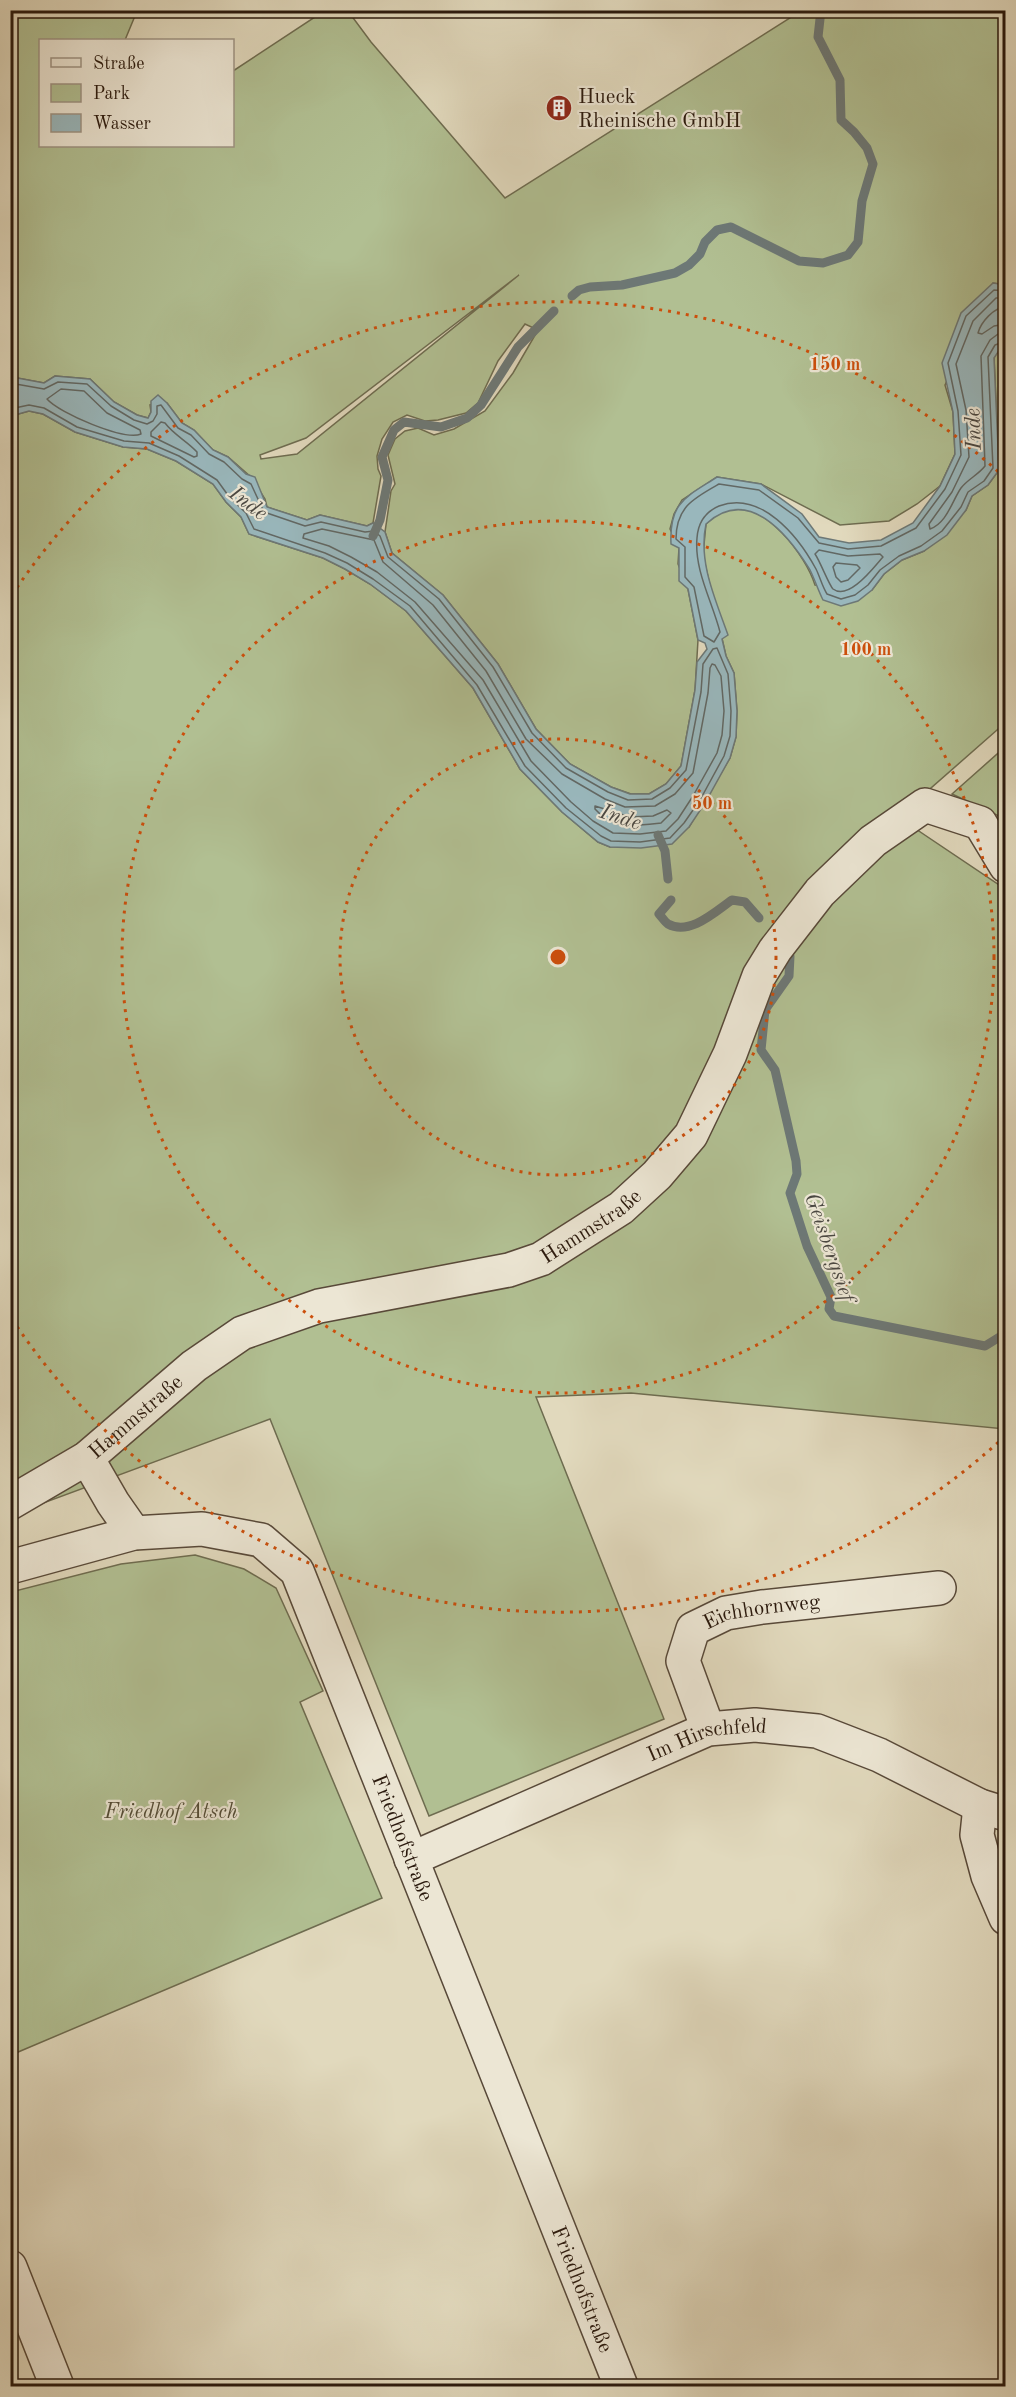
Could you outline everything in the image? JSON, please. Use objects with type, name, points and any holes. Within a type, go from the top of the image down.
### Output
[{"type":"street","name":"Hammstraße","points":[[10,1503],[87,1458],[194,1366],[242,1333],[319,1306],[509,1270],[541,1259],[621,1208],[657,1175],[691,1135],[730,1054],[759,976],[775,950],[820,892],[873,841],[925,805],[980,822],[1005,866]]},
{"type":"street","points":[[87,1458],[113,1503],[134,1533]]},
{"type":"street","name":"Friedhofstraße","points":[[10,1568],[134,1533],[202,1529],[261,1540],[297,1571],[621,2386]]},
{"type":"street","name":"Eichhornweg","points":[[708,1729],[683,1661],[693,1629],[726,1613],[762,1606],[939,1588]]},
{"type":"street","name":"Im Hirschfeld","points":[[411,1859],[708,1729],[755,1725],[817,1731],[896,1762],[934,1784],[993,1810]]},
{"type":"street","points":[[993,1810],[977,1835],[988,1876],[1005,1918]]},
{"type":"street","points":[[10,2267],[57,2386]]},
{"type":"green space","points":[[11,11],[137,11],[125,39],[39,39],[39,147],[234,147],[234,70],[324,11],[348,11],[371,42],[505,198],[798,11],[1005,11],[1005,285],[993,283],[945,385],[953,412],[955,454],[940,486],[917,504],[889,521],[840,525],[761,484],[717,477],[682,500],[674,514],[670,529],[679,548],[678,564],[688,589],[698,640],[695,690],[681,766],[666,784],[649,794],[631,794],[611,787],[570,764],[536,729],[498,664],[443,595],[392,553],[385,532],[391,491],[395,484],[388,455],[395,439],[405,431],[418,428],[434,435],[454,429],[485,411],[513,373],[538,330],[525,324],[498,361],[478,403],[466,413],[425,421],[407,415],[393,422],[382,439],[377,456],[381,476],[373,523],[367,526],[320,515],[307,520],[267,507],[265,499],[251,477],[228,457],[213,450],[194,430],[182,423],[167,403],[150,405],[151,412],[148,418],[137,415],[114,402],[90,379],[55,376],[44,383],[12,377],[11,381]],"holes":[[[519,275],[297,454],[261,459],[260,455],[306,438]]]},
{"type":"green space","points":[[1005,345],[1005,723],[898,817],[1005,889],[1005,1429],[631,1393],[536,1397],[664,1719],[429,1816],[270,1419],[11,1515],[11,416],[29,411],[43,414],[75,432],[123,447],[147,449],[176,461],[213,484],[241,517],[249,534],[323,558],[370,584],[406,611],[473,688],[520,769],[562,812],[598,842],[610,847],[623,846],[689,827],[730,758],[736,737],[737,711],[734,673],[726,656],[703,555],[706,524],[723,511],[730,509],[744,509],[757,514],[770,522],[794,546],[815,585],[872,590],[884,574],[902,560],[924,551],[966,510],[972,496],[988,485],[999,470],[994,357]]},
{"type":"green space","points":[[1005,747],[1005,823],[997,815],[952,794]]},
{"type":"green space","name":"Friedhof Atsch","points":[[195,1555],[244,1569],[276,1588],[323,1691],[300,1702],[382,1898],[11,2055],[11,1592],[121,1564]]},
{"type":"water","name":"Inde","points":[[993,283],[1006,285],[1005,345],[994,358],[999,470],[988,485],[972,496],[966,510],[947,535],[924,551],[902,560],[884,574],[872,590],[858,601],[841,606],[823,600],[801,556],[778,529],[766,519],[752,512],[737,510],[722,513],[706,524],[704,552],[706,566],[713,594],[728,635],[722,639],[726,656],[734,673],[737,711],[736,737],[730,758],[705,803],[689,827],[672,844],[641,848],[610,847],[598,842],[562,812],[520,769],[473,688],[406,611],[370,584],[323,558],[249,534],[241,517],[213,484],[176,461],[147,449],[123,447],[75,432],[43,414],[29,411],[11,416],[12,377],[44,383],[55,376],[90,379],[114,402],[137,415],[148,418],[151,412],[151,401],[158,395],[182,423],[194,430],[213,450],[228,457],[246,474],[255,477],[267,507],[307,520],[320,515],[367,526],[373,523],[385,532],[392,553],[443,595],[498,664],[536,729],[570,764],[611,787],[630,794],[649,794],[666,784],[681,766],[695,690],[697,662],[707,649],[705,643],[698,640],[688,589],[679,581],[679,548],[671,544],[673,519],[682,502],[717,477],[761,484],[802,514],[819,537],[849,543],[881,540],[913,523],[940,486],[955,454],[953,412],[942,363],[961,313]]},
{"type":"waterway","points":[[572,296],[579,290],[590,287],[622,285],[675,273],[689,265],[700,254],[705,242],[717,230],[731,227],[799,261],[823,263],[848,255],[858,242],[862,201],[873,164],[867,148],[841,120],[840,80],[818,37],[821,10]]},
{"type":"waterway","points":[[373,536],[380,520],[388,480],[382,457],[394,430],[404,422],[441,427],[467,418],[481,405],[518,347],[554,311]]},
{"type":"waterway","name":"Geisbergsief","points":[[658,835],[665,851],[668,879]]},
{"type":"waterway","name":"Geisbergsief","points":[[671,900],[659,914],[668,924],[676,927],[694,925],[711,916],[732,900],[745,902],[759,918]]},
{"type":"waterway","name":"Geisbergsief","points":[[790,956],[789,976],[765,1010],[761,1050],[775,1070],[796,1161],[797,1174],[790,1193],[807,1246],[831,1297],[829,1309],[834,1316],[985,1346],[1006,1333]]},
{"type":"place","name":"Hueck Rheinische GmbH","points":[[559,108]]}]
